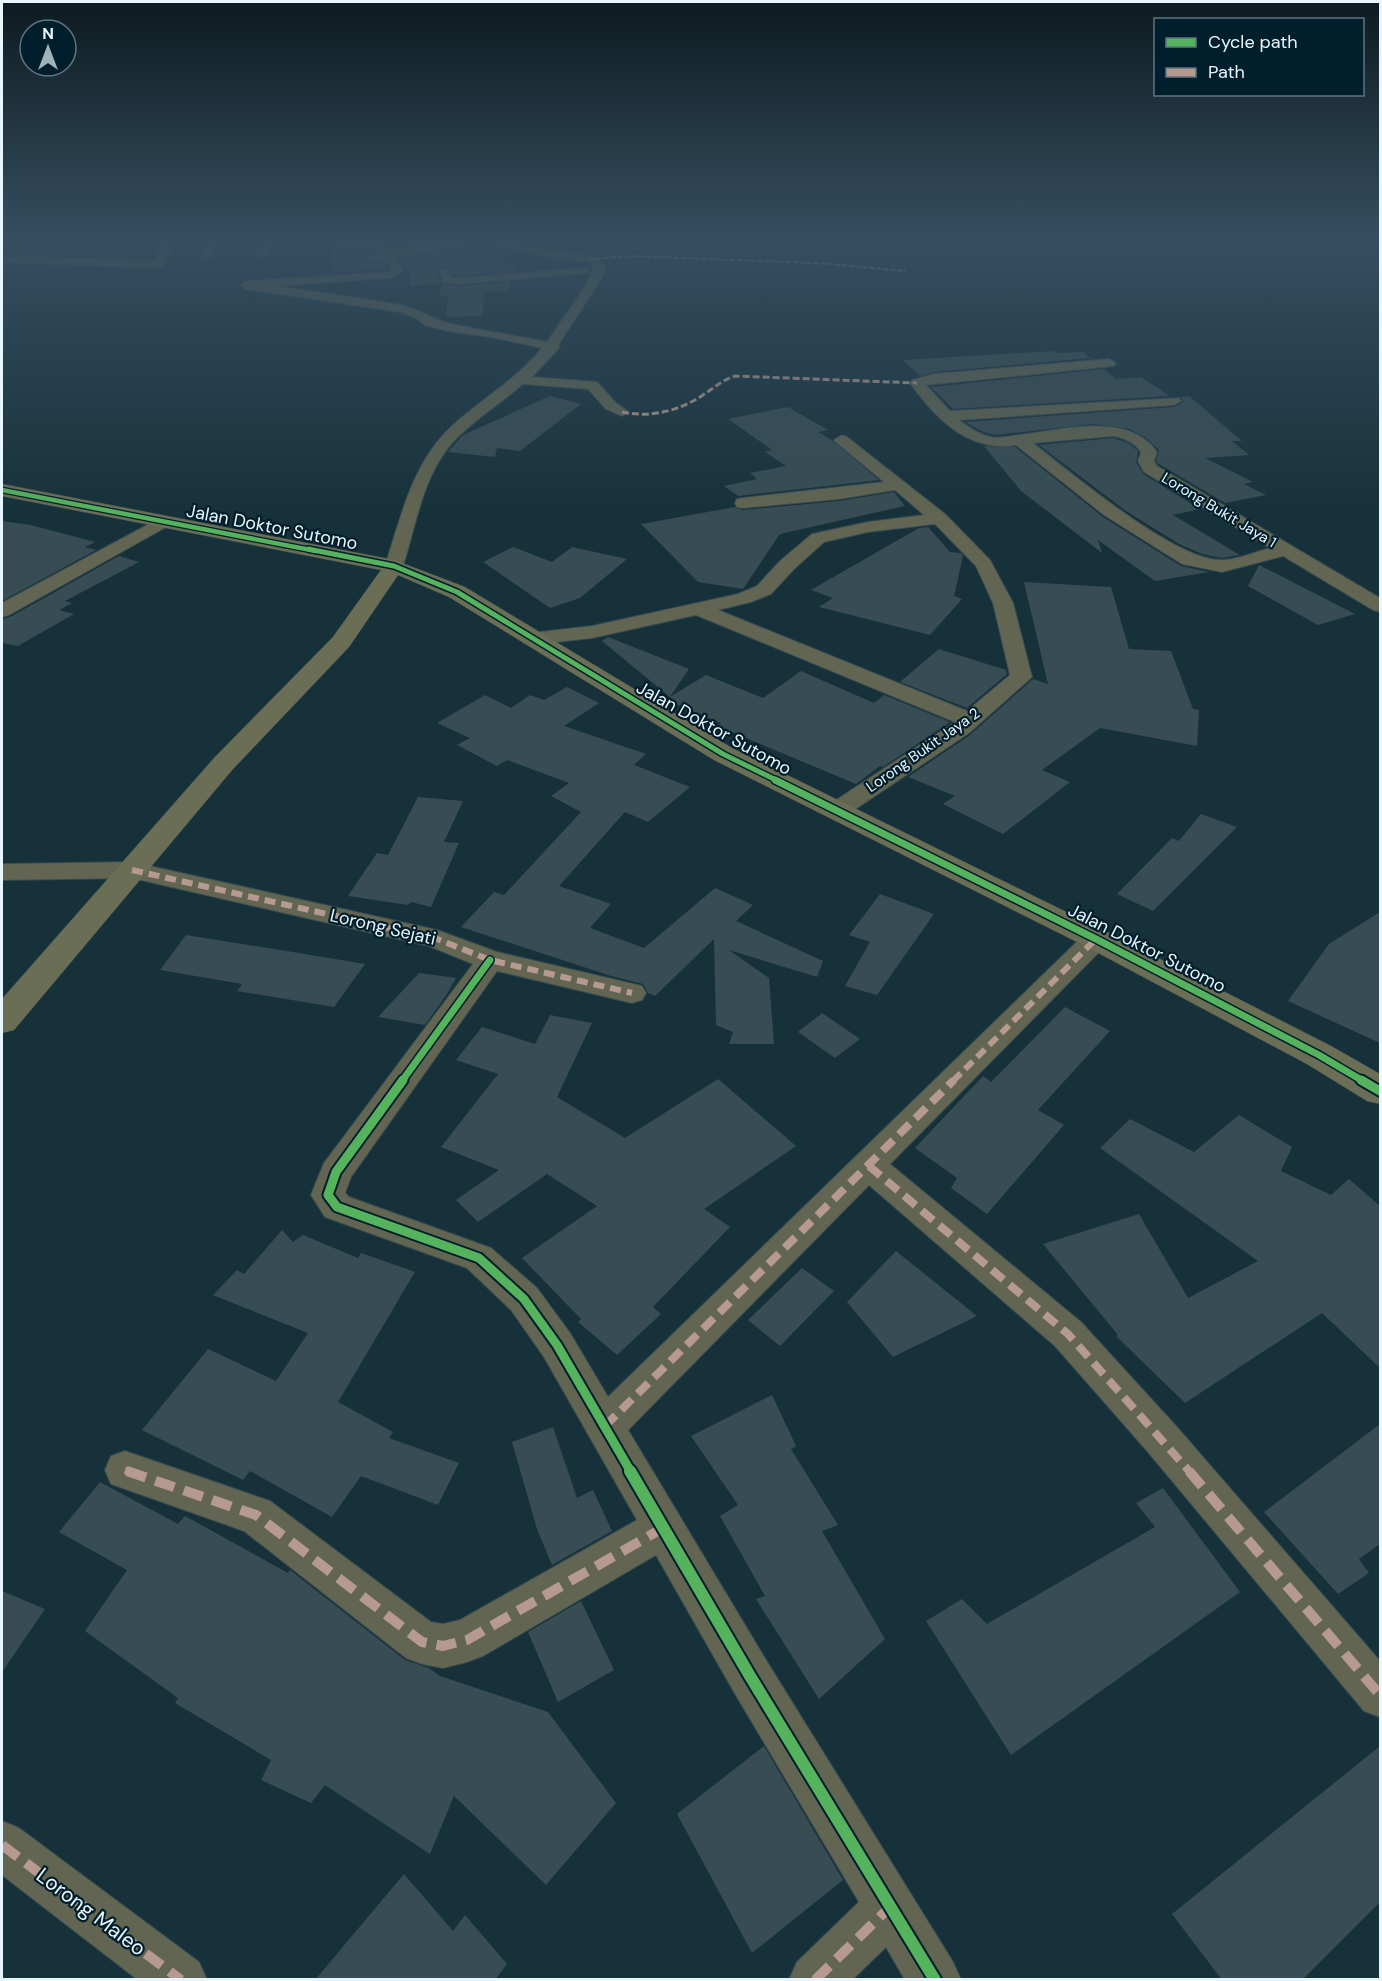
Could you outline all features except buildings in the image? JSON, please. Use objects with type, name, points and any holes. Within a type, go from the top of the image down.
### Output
[{"type":"street","points":[[470,330],[553,346]]},
{"type":"street","points":[[2,1021],[224,763],[341,642],[394,566],[422,476],[439,450],[463,424],[520,380],[553,346],[563,330]]},
{"type":"street","points":[[1109,363],[934,378],[916,383],[946,416],[978,438],[988,442],[1026,440],[1110,511],[1188,560],[1222,566],[1285,550]]},
{"type":"street","points":[[520,380],[592,385],[611,406],[622,412]]},
{"type":"street","points":[[946,416],[1174,401]]},
{"type":"street","name":"Lorong Bukit Jaya 1","points":[[1026,440],[1107,432],[1123,433],[1136,438],[1149,452],[1146,462],[1150,469],[1380,606]]},
{"type":"street","name":"Lorong Bukit Jaya 2","points":[[836,811],[961,728],[1021,677],[1004,603],[984,564],[939,518],[842,440]]},
{"type":"street","points":[[743,503],[898,485]]},
{"type":"street","name":"Jalan Doktor Sutomo","points":[[2,490],[394,566],[457,592],[723,754],[1096,939],[1377,1083]]},
{"type":"street","points":[[531,639],[592,632],[744,598],[764,590],[787,565],[818,538],[868,527],[939,518]]},
{"type":"street","points":[[2,611],[162,522]]},
{"type":"street","points":[[698,609],[969,720]]},
{"type":"street","name":"Lorong Sejati","points":[[2,872],[132,870],[437,939],[490,960],[632,993]]},
{"type":"street","points":[[605,1425],[1096,939]]},
{"type":"street","points":[[490,960],[336,1172],[328,1195],[337,1207],[479,1258],[524,1299],[557,1345],[663,1528],[935,1980]]},
{"type":"street","points":[[869,1166],[1068,1335],[1162,1439],[1380,1695]]},
{"type":"street","points":[[125,1470],[256,1515],[422,1642],[443,1646],[467,1640],[663,1528]]},
{"type":"street","name":"Lorong Maleo","points":[[2,1845],[181,1980]]},
{"type":"street","points":[[815,1980],[890,1907]]},
{"type":"marked path","points":[[622,412],[642,415],[675,409],[695,400],[722,381],[735,376],[917,383]]},
{"type":"marked path","points":[[132,870],[437,939],[490,960],[632,993]]},
{"type":"marked path","points":[[605,1426],[1096,939]]},
{"type":"marked path","points":[[869,1166],[1068,1334],[1162,1439],[1380,1695]]},
{"type":"marked path","points":[[125,1470],[256,1515],[422,1642],[443,1646],[467,1640],[663,1528]]},
{"type":"marked path","points":[[2,1845],[181,1980]]},
{"type":"marked path","points":[[815,1980],[890,1907]]},
{"type":"cycle path","points":[[2,490],[394,566],[457,592],[723,754],[1096,939],[1319,1055],[1380,1091]]},
{"type":"cycle path","points":[[490,960],[336,1172],[328,1195],[337,1207],[479,1258],[524,1299],[557,1345],[750,1676],[935,1980]]}]
